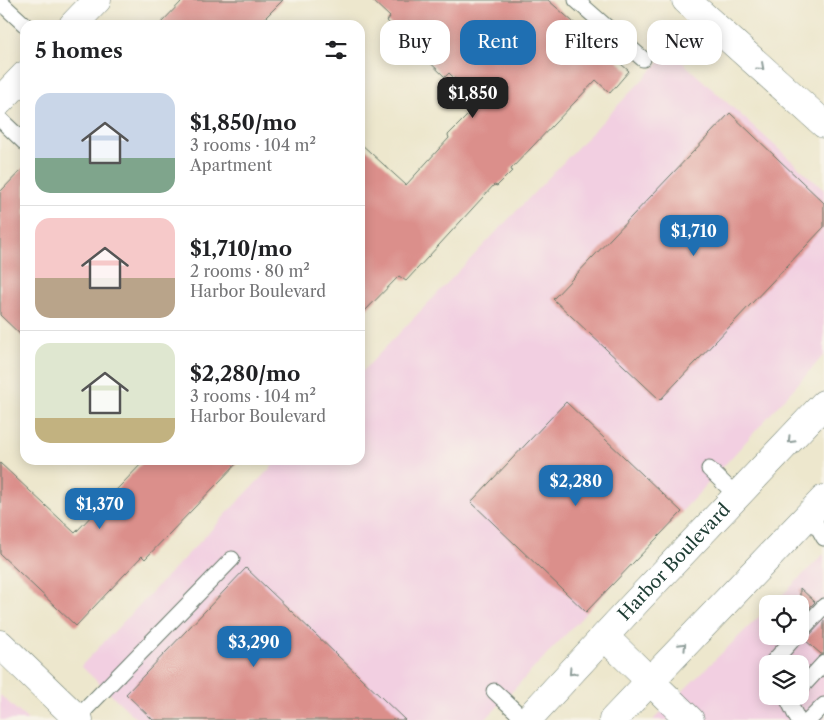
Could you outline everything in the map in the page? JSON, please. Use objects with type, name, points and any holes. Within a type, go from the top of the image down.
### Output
[{"type":"main road","points":[[78,20],[97,0]]},
{"type":"main road","points":[[686,0],[824,124]]},
{"type":"main road","points":[[0,101],[20,80]]},
{"type":"main road","name":"Harbor Boulevard","points":[[526,720],[824,404]]},
{"type":"main road","points":[[613,720],[817,506]]},
{"type":"main road","points":[[605,637],[690,720]]},
{"type":"main road","points":[[0,644],[78,719]]},
{"type":"lane","points":[[576,0],[642,59]]},
{"type":"lane","points":[[0,2],[20,20]]},
{"type":"lane","points":[[0,119],[20,137]]},
{"type":"lane","points":[[709,469],[737,496]]},
{"type":"lane","points":[[817,506],[824,538]]},
{"type":"lane","points":[[78,719],[232,559]]},
{"type":"lane","points":[[809,622],[824,606]]},
{"type":"lane","points":[[779,655],[788,645]]},
{"type":"lane","points":[[809,680],[824,664]]},
{"type":"lane","points":[[494,690],[526,720]]},
{"type":"lane","points":[[792,705],[798,720]]},
{"type":"lane","points":[[810,720],[824,705]]},
{"type":"shaded area","points":[[657,65],[686,65],[824,190],[824,355],[702,490],[485,720],[138,720],[81,666],[273,465],[365,465],[365,369]]},
{"type":"shaded area","points":[[824,554],[824,720],[653,720],[759,617],[759,645],[809,645],[809,595],[782,595]]},
{"type":"shaded area","points":[[0,695],[28,720],[0,720]]},
{"type":"building","points":[[183,0],[283,0],[263,20],[164,20]]},
{"type":"building","points":[[372,0],[548,0],[571,20],[546,20],[546,65],[622,65],[629,71],[610,93],[596,80],[511,169],[512,171],[497,186],[494,185],[406,281],[399,276],[365,311],[365,148],[406,185],[449,138],[448,135],[480,103],[449,73],[445,77],[433,65],[450,65],[450,20],[388,20],[390,17]]},
{"type":"building","points":[[730,113],[824,203],[824,227],[660,400],[553,299]]},
{"type":"building","points":[[20,171],[20,334],[0,315],[0,192]]},
{"type":"building","points":[[566,402],[682,512],[586,612],[471,502]]},
{"type":"building","points":[[0,463],[75,533],[140,465],[235,465],[145,559],[142,556],[76,626],[0,554]]},
{"type":"building","points":[[246,568],[405,720],[153,720],[126,694]]},
{"type":"building","points":[[800,588],[808,595],[800,595]]},
{"type":"building","points":[[809,596],[815,602],[809,608]]},
{"type":"building","points":[[824,620],[824,654],[821,654],[809,644],[809,636]]}]
